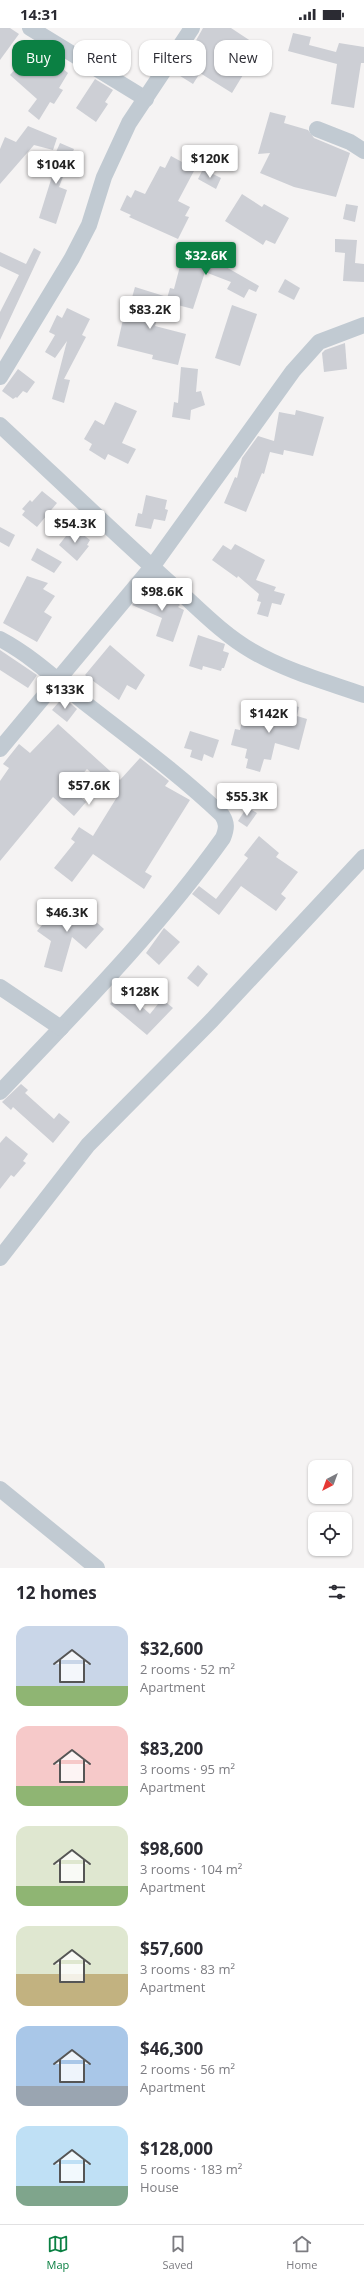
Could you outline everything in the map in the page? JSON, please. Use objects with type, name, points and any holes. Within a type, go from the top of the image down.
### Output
[{"type":"street","points":[[30,28],[146,99]]},
{"type":"street","points":[[0,378],[72,258],[89,225],[116,149],[129,123],[192,28]]},
{"type":"street","points":[[317,129],[350,142],[364,151]]},
{"type":"street","points":[[0,748],[58,681],[152,566],[293,371],[311,349],[328,338],[364,325]]},
{"type":"street","points":[[0,425],[152,566],[235,639],[252,651],[301,673],[364,695]]},
{"type":"street","points":[[0,639],[28,655],[58,681],[206,800],[222,815],[226,822],[226,830],[223,838],[189,884],[61,1028],[0,1092]]},
{"type":"street","points":[[0,1258],[88,1145],[212,1020],[364,857]]},
{"type":"street","points":[[0,987],[61,1028]]},
{"type":"street","points":[[0,1489],[97,1568]]},
{"type":"building","points":[[0,28],[10,28],[19,34],[15,40],[12,40],[12,44],[0,60]]},
{"type":"building","points":[[203,28],[231,28],[249,40],[214,40],[214,76],[242,76],[232,93],[205,76],[206,40],[196,40]]},
{"type":"building","points":[[293,33],[311,37],[309,45],[336,52],[339,43],[364,47],[364,63],[361,63],[354,108],[331,104],[337,64],[288,51]]},
{"type":"building","points":[[65,71],[68,73],[59,88],[63,90],[54,104],[50,102],[39,120],[28,111],[37,99],[10,75],[12,73],[12,76],[65,76]]},
{"type":"building","points":[[180,76],[198,76],[193,84]]},
{"type":"building","points":[[95,79],[113,90],[105,102],[108,104],[96,122],[76,108]]},
{"type":"building","points":[[270,112],[286,116],[284,123],[308,130],[314,138],[350,153],[336,197],[294,187],[260,173],[270,153],[258,154]]},
{"type":"building","points":[[28,126],[57,138],[53,150],[34,145],[0,184],[0,149],[5,137],[16,142]]},
{"type":"building","points":[[60,143],[74,149],[59,187],[67,190],[56,224],[39,218],[54,170],[49,168]]},
{"type":"building","points":[[171,156],[195,169],[178,201],[190,207],[185,216],[189,217],[178,239],[129,217],[131,215],[120,210],[127,195],[131,198],[135,190],[145,194],[160,166],[165,168]]},
{"type":"building","points":[[203,169],[221,178],[216,189],[198,179]]},
{"type":"building","points":[[242,194],[262,207],[264,204],[289,218],[275,244],[266,240],[263,245],[225,221]]},
{"type":"building","points":[[346,204],[358,206],[355,222],[343,219]]},
{"type":"building","points":[[335,239],[357,240],[355,263],[364,264],[364,282],[343,281],[345,253],[335,252]]},
{"type":"building","points":[[213,242],[233,251],[226,267],[259,286],[256,292],[249,289],[244,298],[227,289],[231,282],[205,272],[193,309],[166,302],[170,288],[174,289],[184,251],[207,257]]},
{"type":"building","points":[[34,248],[41,252],[0,340],[0,312],[19,275],[0,266],[0,252],[26,264]]},
{"type":"building","points":[[285,279],[300,288],[294,300],[278,292]]},
{"type":"building","points":[[135,287],[164,296],[155,326],[186,334],[178,365],[152,359],[153,355],[117,346],[124,315],[127,315]]},
{"type":"building","points":[[232,305],[257,314],[240,366],[215,358]]},
{"type":"building","points":[[67,308],[90,319],[82,335],[86,337],[64,379],[70,380],[64,403],[52,399],[67,341],[55,358],[45,352],[55,335],[49,332],[57,315],[62,318]]},
{"type":"building","points":[[345,343],[347,369],[324,372],[322,353],[325,350]]},
{"type":"building","points":[[181,367],[198,369],[196,392],[201,391],[205,405],[191,410],[190,420],[172,417],[174,402],[178,403]]},
{"type":"building","points":[[18,369],[35,382],[27,393],[23,391],[17,398],[16,397],[13,399],[2,391]]},
{"type":"building","points":[[115,402],[137,411],[122,443],[136,449],[128,464],[108,454],[105,460],[89,450],[92,444],[84,439],[95,420],[104,425]]},
{"type":"building","points":[[296,410],[324,417],[313,456],[284,450],[283,455],[270,452],[264,474],[262,473],[246,512],[224,503],[235,477],[237,478],[242,458],[258,436],[274,441],[279,412],[295,415]]},
{"type":"building","points":[[42,491],[57,503],[37,527],[22,515],[25,511],[22,509],[30,500],[32,502]]},
{"type":"building","points":[[146,495],[167,500],[165,509],[168,510],[165,521],[154,519],[151,529],[135,526],[138,513],[142,514]]},
{"type":"building","points":[[81,514],[89,521],[84,527],[75,520]]},
{"type":"building","points":[[0,527],[15,535],[9,547],[0,542]]},
{"type":"building","points":[[73,527],[90,540],[87,545],[89,546],[77,561],[59,545]]},
{"type":"building","points":[[235,544],[265,560],[256,580],[276,587],[274,591],[285,594],[281,605],[272,603],[268,617],[257,614],[261,602],[257,601],[259,594],[238,576],[237,578],[212,560],[223,545],[231,550]]},
{"type":"building","points":[[37,548],[62,562],[54,573],[31,560]]},
{"type":"building","points":[[27,576],[48,583],[43,589],[55,596],[44,612],[52,617],[37,642],[3,623]]},
{"type":"building","points":[[149,585],[165,600],[169,595],[180,605],[178,607],[184,610],[173,642],[156,636],[162,618],[132,605]]},
{"type":"building","points":[[198,635],[225,644],[223,651],[229,653],[224,668],[222,668],[221,671],[203,666],[202,670],[189,666]]},
{"type":"building","points":[[110,645],[145,675],[136,690],[127,685],[119,700],[85,675]]},
{"type":"building","points":[[0,650],[37,675],[28,688],[0,670]]},
{"type":"building","points":[[63,697],[77,709],[67,722],[52,710]]},
{"type":"building","points":[[274,700],[299,707],[297,716],[307,719],[299,750],[275,743],[271,760],[264,759],[260,772],[246,768],[248,759],[245,758],[247,749],[231,745],[235,729],[240,730],[244,713],[269,719]]},
{"type":"building","points":[[58,724],[120,780],[140,758],[169,781],[165,786],[190,800],[145,872],[152,876],[144,889],[93,854],[72,882],[54,868],[75,842],[71,839],[79,827],[93,836],[117,797],[87,769],[70,788],[86,802],[74,816],[53,797],[0,861],[0,781],[9,768],[3,764],[19,744],[30,753]]},
{"type":"building","points":[[190,731],[219,740],[213,758],[204,754],[202,761],[190,757],[192,750],[184,748]]},
{"type":"building","points":[[247,807],[257,813],[247,827],[238,821]]},
{"type":"building","points":[[259,836],[279,853],[276,857],[298,872],[281,894],[286,898],[276,911],[241,886],[219,915],[192,894],[199,886],[216,899],[248,858],[244,855]]},
{"type":"building","points":[[63,900],[80,914],[83,910],[104,929],[86,949],[72,937],[62,972],[44,967],[51,941],[37,931]]},
{"type":"building","points":[[164,928],[180,942],[159,965],[146,953]]},
{"type":"building","points":[[198,965],[208,974],[198,987],[187,978]]},
{"type":"building","points":[[124,988],[133,995],[131,997],[150,1014],[162,999],[173,1008],[147,1035],[110,1004]]},
{"type":"building","points":[[21,1084],[28,1090],[25,1093],[54,1119],[59,1113],[70,1122],[53,1143],[13,1107],[11,1110],[2,1102]]},
{"type":"building","points":[[6,1136],[28,1154],[23,1161],[26,1163],[14,1177],[11,1175],[0,1189],[0,1143]]}]
